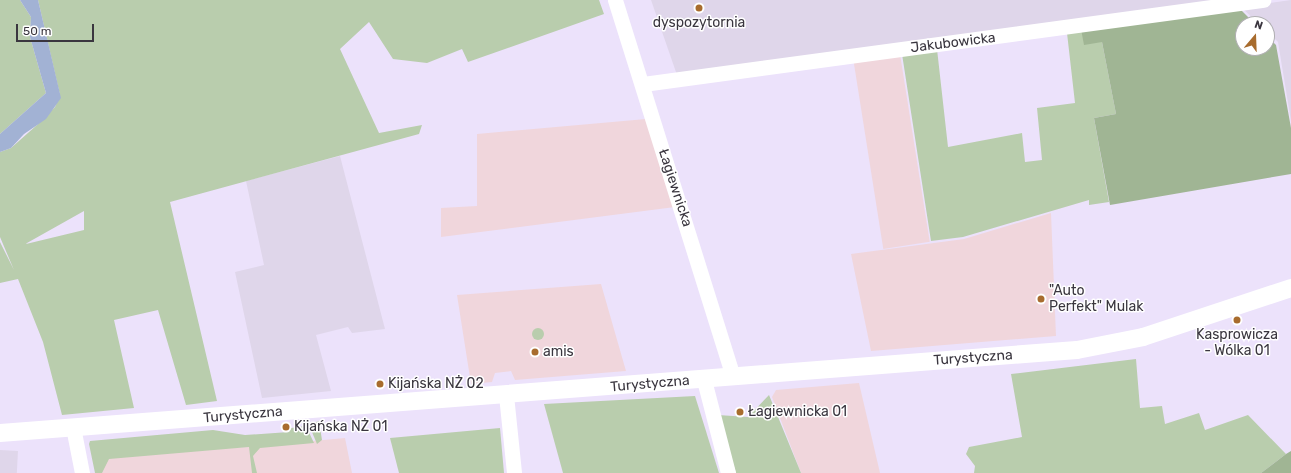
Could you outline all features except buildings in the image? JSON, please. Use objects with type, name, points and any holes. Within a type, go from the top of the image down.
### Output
[{"type":"main road","name":"Turystyczna","points":[[0,433],[704,380],[1115,344],[1291,288]]},
{"type":"street","name":"Łagiewnicka","points":[[615,0],[643,84],[733,377]]},
{"type":"street","name":"Jakubowicka","points":[[643,84],[1263,0]]},
{"type":"street","points":[[704,380],[728,473]]},
{"type":"street","points":[[506,395],[514,473]]},
{"type":"street","points":[[72,427],[82,473]]},
{"type":"shaded area","points":[[651,0],[1242,0],[677,75]]},
{"type":"shaded area","points":[[1291,0],[1291,121],[1278,42],[1275,39],[1275,16],[1251,16],[1241,7]]},
{"type":"shaded area","points":[[900,54],[930,242],[883,249],[854,61]]},
{"type":"shaded area","points":[[646,119],[675,207],[441,237],[441,208],[477,206],[477,134]]},
{"type":"shaded area","points":[[340,156],[385,329],[352,333],[348,327],[316,335],[331,391],[262,398],[235,272],[264,265],[246,181]]},
{"type":"shaded area","points":[[1051,213],[1056,336],[871,351],[851,254],[964,239]]},
{"type":"shaded area","points":[[601,284],[626,371],[515,380],[511,371],[495,373],[492,382],[471,384],[457,295]]},
{"type":"shaded area","points":[[859,383],[880,473],[801,473],[772,397],[776,390]]},
{"type":"shaded area","points":[[345,438],[352,473],[97,473],[93,451],[249,447]]},
{"type":"shaded area","points":[[0,450],[18,451],[17,473],[0,473]]},
{"type":"green space","points":[[0,0],[20,0],[31,17],[30,37],[46,93],[0,134]]},
{"type":"green space","points":[[38,0],[599,0],[604,14],[468,62],[462,49],[427,63],[393,59],[369,22],[340,49],[379,133],[422,125],[419,134],[170,202],[217,401],[186,405],[158,310],[114,320],[134,408],[62,415],[43,342],[18,279],[0,283],[0,242],[14,270],[0,237],[0,152],[11,148],[37,125],[55,107],[60,95]],"holes":[[[84,211],[84,230],[26,244]]]},
{"type":"green space","points":[[1238,7],[1247,16],[1235,16],[1235,56],[1275,56],[1275,44],[1276,45],[1291,128],[1291,174],[1110,205],[1094,118],[1116,114],[1102,42],[1084,45],[1081,29]]},
{"type":"green space","points":[[1081,29],[1102,42],[1116,114],[1094,118],[1109,202],[1089,205],[1089,200],[963,237],[931,241],[902,54],[937,49],[948,147],[1022,133],[1025,162],[1042,160],[1037,108],[1075,103],[1067,33]]},
{"type":"green space","points":[[536,328],[540,328],[544,334],[540,340],[536,340],[532,336],[532,332]]},
{"type":"green space","points":[[1136,359],[1140,408],[1162,406],[1165,424],[1199,413],[1205,430],[1248,415],[1286,454],[1261,473],[974,473],[975,466],[966,454],[969,447],[1022,437],[1011,374]]},
{"type":"green space","points":[[769,395],[801,473],[736,473],[718,415],[748,417]]},
{"type":"green space","points":[[695,396],[719,473],[563,473],[544,404]]},
{"type":"green space","points":[[319,421],[322,440],[317,444],[309,425]]},
{"type":"green space","points":[[306,426],[314,443],[260,448],[253,456],[257,473],[252,473],[249,447],[109,459],[102,473],[95,473],[89,444],[90,441],[213,430],[245,435],[289,432],[291,428]]},
{"type":"green space","points":[[500,428],[504,473],[399,473],[390,438]]},
{"type":"green space","points":[[1291,451],[1291,473],[1261,473],[1286,454]]},
{"type":"water","points":[[20,0],[38,0],[61,98],[46,119],[24,134],[11,148],[0,152],[0,134],[46,93],[30,37],[31,17]]},
{"type":"place","name":"dyspozytornia","points":[[699,8]]},
{"type":"place","name":"\"Auto Perfekt\" Mulak","points":[[1041,299]]},
{"type":"place","name":"Kasprowicza - Wólka 01","points":[[1237,320]]},
{"type":"place","name":"amis","points":[[535,352]]},
{"type":"place","name":"Kijańska NŻ 02","points":[[380,384]]},
{"type":"place","name":"Łagiewnicka 01","points":[[740,412]]},
{"type":"place","name":"Kijańska NŻ 01","points":[[286,427]]}]
